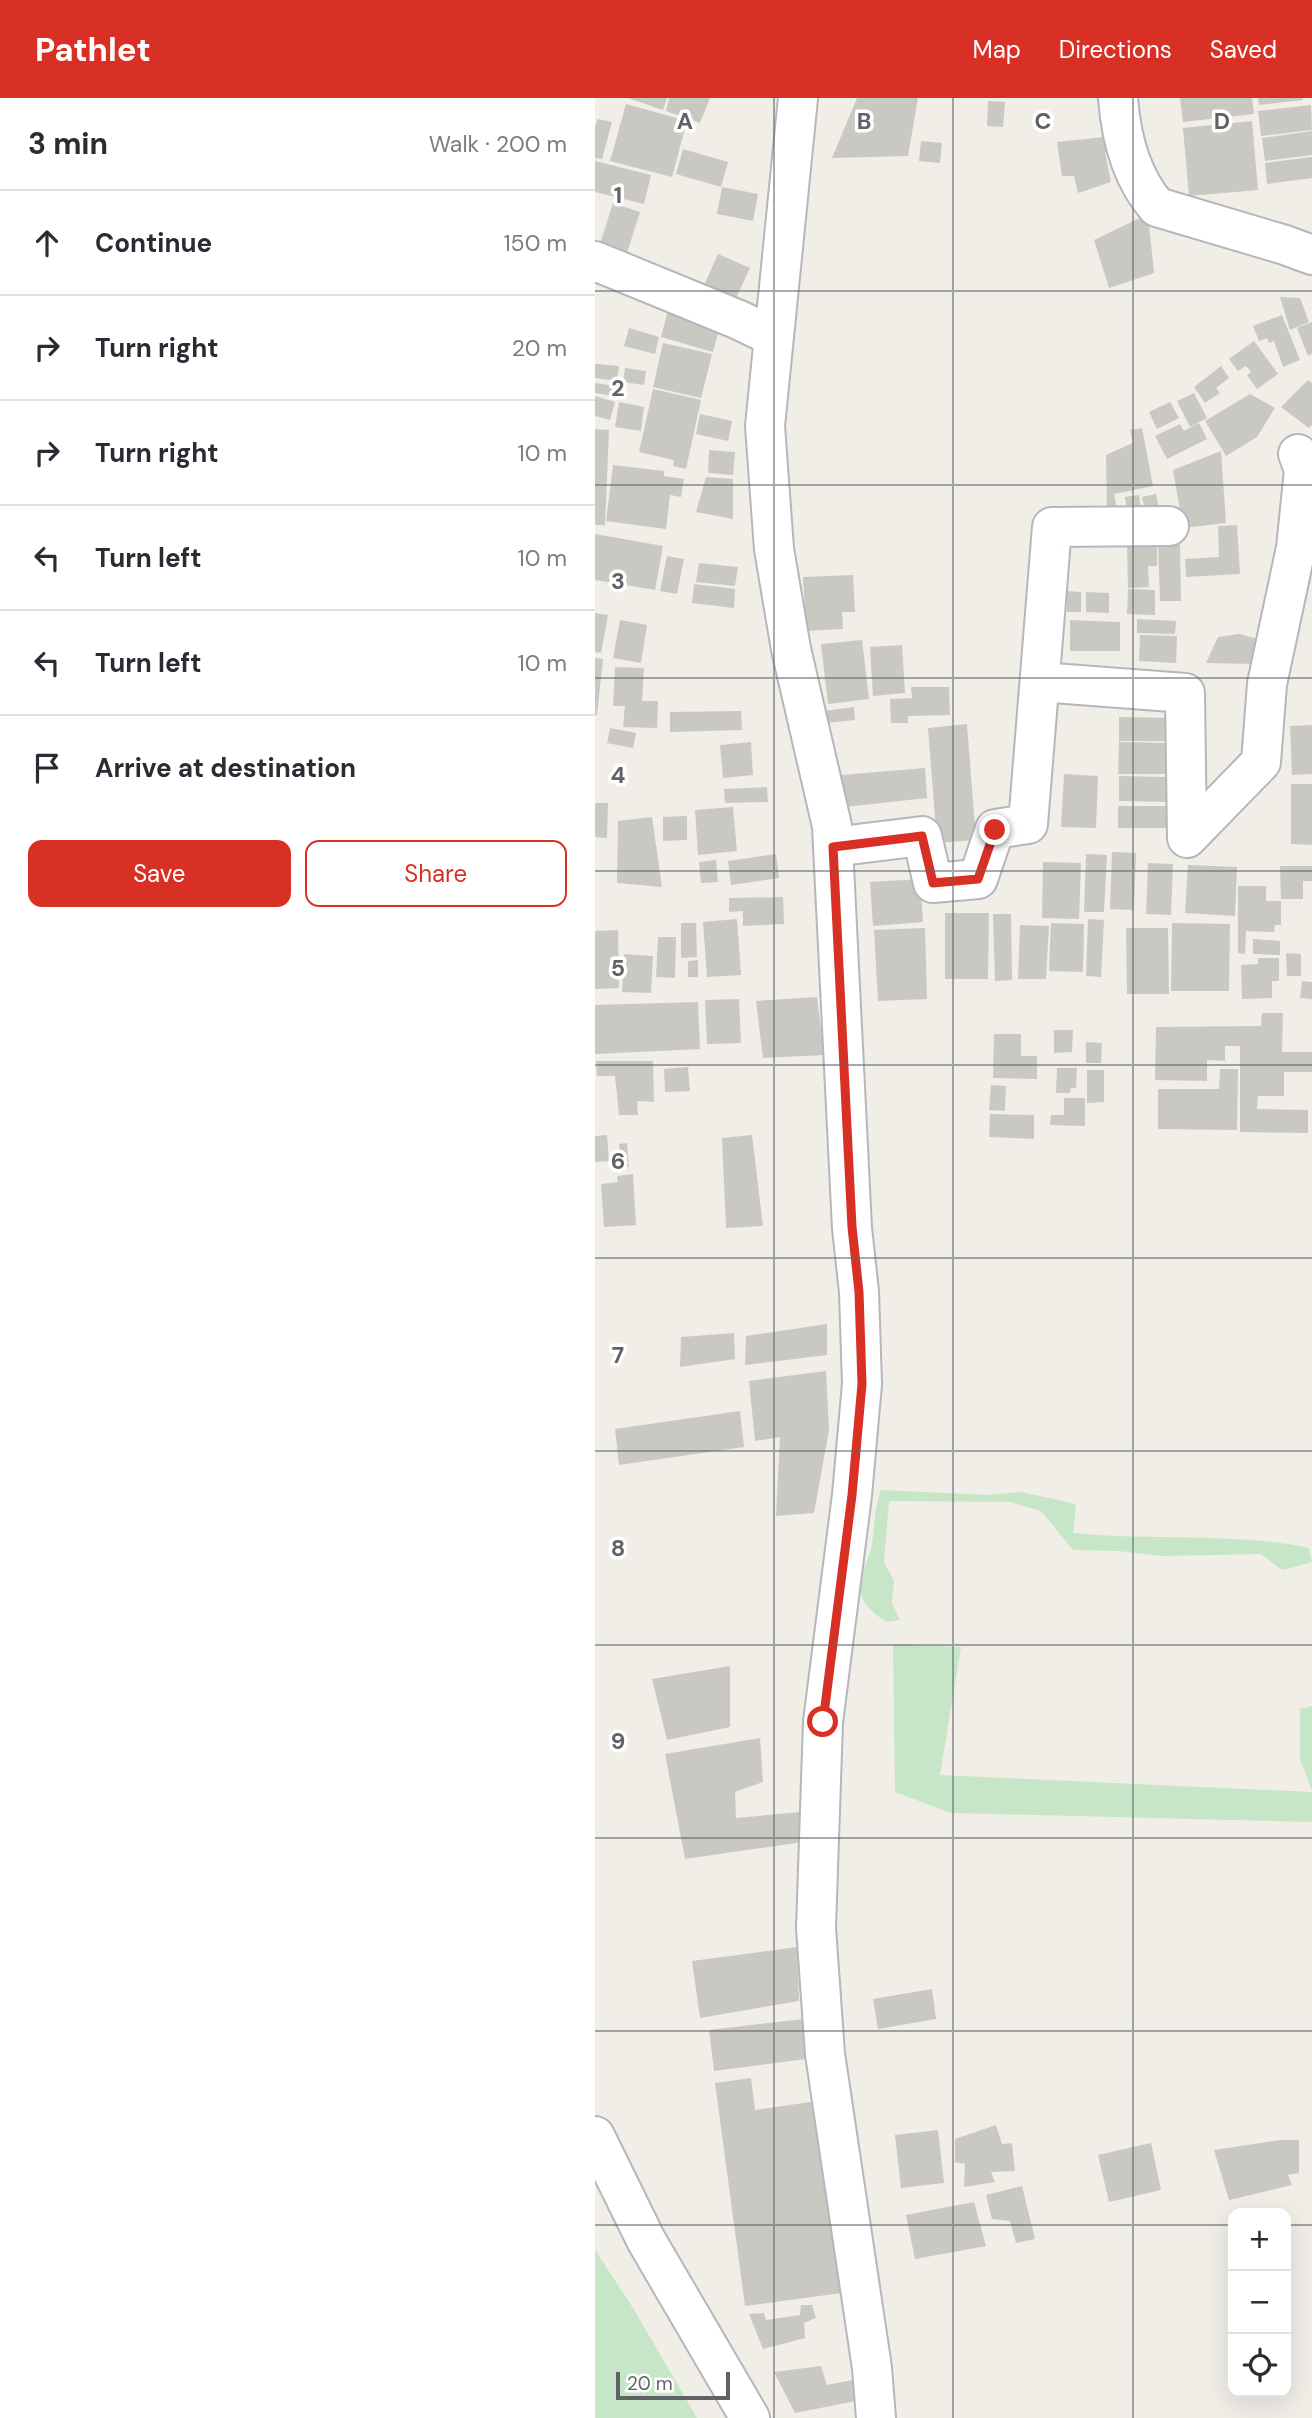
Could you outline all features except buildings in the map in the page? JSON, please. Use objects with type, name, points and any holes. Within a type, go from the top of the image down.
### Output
[{"type":"street","points":[[798,98],[765,426],[774,549],[790,649],[832,826],[852,1227],[859,1292],[862,1384],[852,1495],[823,1722],[816,1928],[825,2054],[870,2355],[876,2418]]},
{"type":"street","points":[[1118,98],[1131,166],[1146,195],[1157,207],[1285,244],[1312,255]]},
{"type":"street","points":[[595,261],[774,337]]},
{"type":"street","points":[[1040,682],[1185,693],[1187,838],[1261,762],[1267,684],[1296,548],[1304,470],[1297,454]]},
{"type":"street","points":[[833,847],[922,836],[933,883],[978,879],[995,830],[1028,824],[1052,527],[1169,526]]},
{"type":"street","points":[[595,2136],[646,2240],[750,2418]]},
{"type":"green space","points":[[881,1490],[988,1495],[1021,1492],[1076,1505],[1073,1533],[1221,1538],[1280,1543],[1309,1548],[1312,1562],[1282,1570],[1261,1554],[1163,1556],[1073,1550],[1041,1511],[1010,1502],[889,1501],[884,1563],[894,1580],[892,1603],[900,1620],[886,1622],[867,1606],[860,1585],[872,1545]]},
{"type":"green space","points":[[893,1644],[961,1647],[940,1775],[1312,1792],[1312,1822],[951,1813],[895,1792]]},
{"type":"green space","points":[[1312,1706],[1312,1790],[1300,1759],[1300,1709]]},
{"type":"green space","points":[[595,2250],[633,2308],[697,2418],[595,2418]]},
{"type":"route","points":[[823,1722],[852,1495],[862,1384],[833,847],[922,836],[933,883],[978,879],[995,830]]}]
